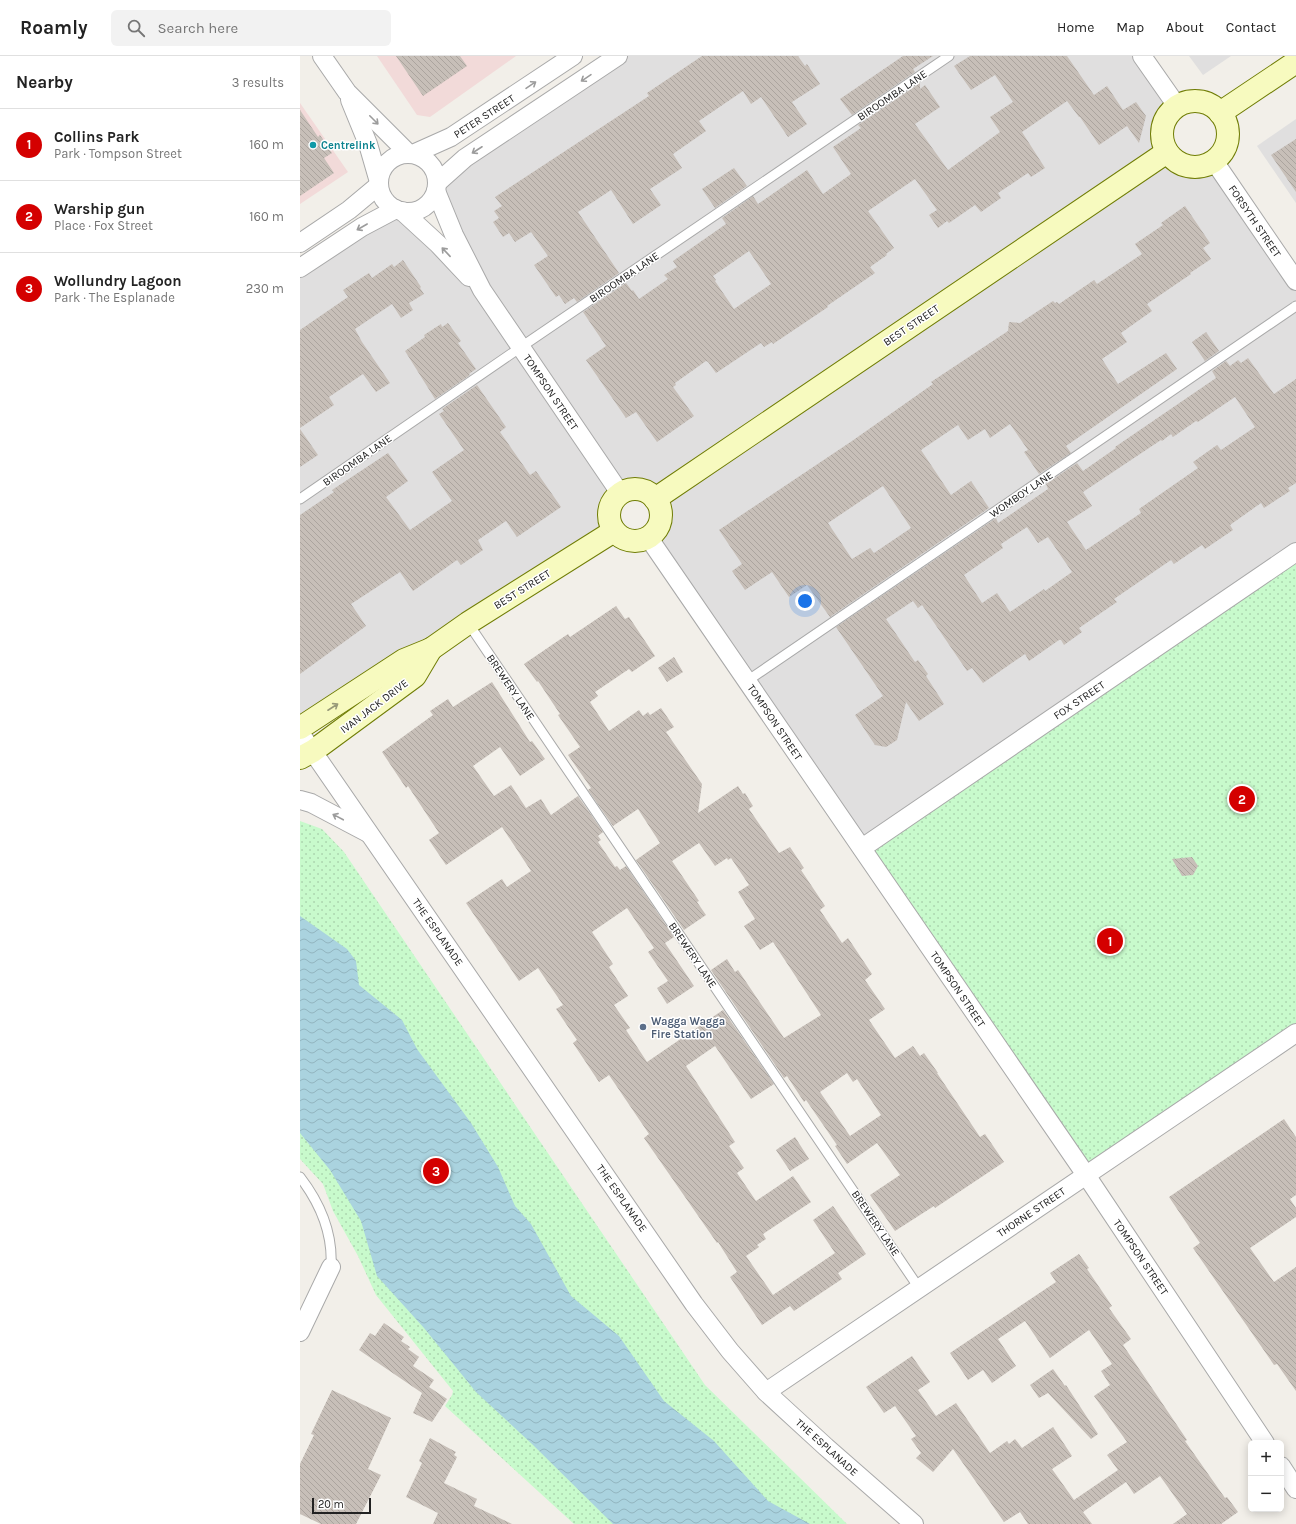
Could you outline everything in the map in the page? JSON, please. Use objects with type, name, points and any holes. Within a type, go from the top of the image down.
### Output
[{"type":"street","points":[[322,56],[347,92],[411,154],[422,158],[430,164],[435,173],[436,187],[432,199],[427,205],[419,210],[411,212],[399,210],[384,200],[368,144],[347,92]]},
{"type":"street","points":[[436,187],[465,158],[618,56]]},
{"type":"street","points":[[1142,56],[1177,106]]},
{"type":"street","name":"PETER STREET","points":[[411,154],[451,138],[561,62],[565,92]]},
{"type":"street","points":[[1220,113],[1296,62]]},
{"type":"street","points":[[1195,101],[1205,103],[1220,113],[1226,123],[1228,133],[1226,144],[1222,153],[1214,161],[1204,166],[1194,167],[1183,165],[1167,152],[1163,142],[1163,127],[1169,113],[1177,106],[1186,102],[1195,101]]},
{"type":"street","name":"BEST STREET","points":[[655,499],[1167,152]]},
{"type":"street","points":[[300,243],[349,210],[379,183],[381,173],[385,165],[392,159],[400,155],[411,154]]},
{"type":"street","name":"FORSYTH STREET","points":[[1214,161],[1296,281]]},
{"type":"street","name":"TOMPSON STREET","points":[[436,187],[454,235],[482,290],[620,493]]},
{"type":"street","points":[[300,268],[362,227],[399,210]]},
{"type":"street","name":"TOMPSON STREET","points":[[399,210],[438,244],[482,290]]},
{"type":"street","points":[[627,490],[643,490],[650,493],[655,499],[660,511],[659,524],[655,532],[648,537],[634,541],[619,536],[614,531],[608,515],[610,506],[620,493],[627,490]]},
{"type":"street","name":"BEST STREET","points":[[431,649],[468,623],[614,531]]},
{"type":"street","name":"TOMPSON STREET","points":[[648,537],[1086,1175],[1263,1440]]},
{"type":"street","name":"FOX STREET","points":[[862,848],[1296,552]]},
{"type":"street","name":"IVAN JACK DRIVE","points":[[300,728],[404,660],[431,649]]},
{"type":"street","name":"IVAN JACK DRIVE","points":[[307,755],[415,676],[431,649]]},
{"type":"street","name":"THE ESPLANADE","points":[[300,733],[307,755],[372,836],[694,1304],[730,1351],[766,1392],[914,1524]]},
{"type":"street","name":"THE ESPLANADE","points":[[300,800],[311,803],[372,836]]},
{"type":"street","name":"THORNE STREET","points":[[766,1392],[1296,1033]]},
{"type":"street","points":[[300,1332],[331,1262]]},
{"type":"street","points":[[1284,1471],[1296,1489]]},
{"type":"lane","name":"BIROOMBA LANE","points":[[300,499],[950,56]]},
{"type":"lane","name":"WOMBOY LANE","points":[[746,681],[1296,306]]},
{"type":"lane","name":"BREWERY LANE","points":[[468,623],[919,1288]]},
{"type":"lane","points":[[300,1177],[316,1198],[328,1232],[331,1262]]},
{"type":"shaded area","points":[[377,56],[516,56],[430,117],[417,115]]},
{"type":"shaded area","points":[[626,56],[1139,56],[1174,106],[1162,121],[1159,131],[1160,140],[1165,151],[652,491],[637,485],[629,485],[622,488],[484,287],[440,186]]},
{"type":"shaded area","points":[[1189,56],[1231,56],[1203,75]]},
{"type":"shaded area","name":"Centrelink","points":[[300,103],[348,172],[300,204]]},
{"type":"shaded area","points":[[1296,119],[1296,203],[1257,146]]},
{"type":"shaded area","points":[[1173,161],[1182,168],[1194,170],[1205,170],[1214,165],[1296,289],[1296,545],[862,845],[656,533],[660,526],[662,516],[661,506]]},
{"type":"shaded area","points":[[396,214],[480,293],[612,497],[608,504],[605,516],[609,523],[300,725],[300,272]]},
{"type":"green space","points":[[1296,552],[1296,1033],[1086,1175],[862,848]]},
{"type":"green space","points":[[300,821],[322,829],[344,852],[705,1385],[847,1524],[574,1524],[445,1406],[453,1391],[376,1295],[358,1256],[333,1211],[323,1184],[300,1159]]},
{"type":"water","points":[[300,916],[347,949],[356,961],[359,985],[402,1020],[417,1049],[471,1123],[498,1167],[515,1206],[531,1224],[571,1296],[619,1336],[664,1401],[714,1441],[768,1501],[810,1524],[613,1524],[532,1444],[476,1392],[424,1328],[377,1276],[361,1221],[330,1170],[300,1133]]},
{"type":"building","points":[[396,56],[460,56],[467,66],[423,96]]},
{"type":"building","points":[[702,56],[798,56],[805,66],[807,64],[820,84],[792,102],[807,124],[788,137],[761,97],[751,104],[743,91],[699,121],[706,131],[673,154],[682,168],[650,189],[661,205],[633,224],[611,190],[578,212],[619,273],[577,302],[574,298],[565,304],[559,295],[556,297],[534,265],[548,256],[531,232],[515,242],[509,233],[503,237],[493,222],[499,218],[494,211],[502,206],[495,197],[649,96],[647,93]]},
{"type":"building","points":[[903,56],[933,56],[913,69],[915,72],[852,115],[840,99]]},
{"type":"building","points":[[970,56],[1067,56],[1094,95],[1107,86],[1123,110],[1136,102],[1146,116],[1139,143],[1127,126],[1099,145],[1067,101],[1022,132],[1045,168],[1031,177],[1028,173],[998,193],[1001,198],[981,212],[975,205],[949,223],[947,221],[938,228],[929,215],[937,210],[915,179],[868,211],[894,248],[870,267],[875,273],[773,344],[772,342],[764,347],[761,343],[716,373],[706,361],[675,383],[676,385],[673,387],[694,416],[657,442],[636,412],[626,418],[586,360],[606,346],[583,312],[626,283],[639,299],[668,279],[664,275],[677,267],[673,261],[726,224],[722,218],[753,196],[758,204],[807,170],[823,194],[851,174],[833,147],[861,128],[858,125],[920,83],[920,89],[925,85],[940,107],[915,124],[948,170],[1000,132],[990,117],[1013,102],[995,75],[971,90],[954,66]],"holes":[[[749,251],[771,284],[734,309],[713,276]]]},
{"type":"building","name":"Centrelink","points":[[300,110],[318,137],[320,135],[332,153],[324,158],[334,173],[300,196]]},
{"type":"building","points":[[1296,139],[1296,192],[1271,155]]},
{"type":"building","points":[[734,168],[747,186],[715,208],[702,189]]},
{"type":"building","points":[[1185,206],[1210,243],[1203,248],[1211,259],[1147,304],[1152,311],[1121,333],[1127,342],[1102,359],[1118,384],[1166,353],[1177,369],[1066,446],[1071,453],[1039,474],[1024,452],[1028,450],[1010,424],[990,438],[985,429],[968,440],[958,425],[921,450],[951,495],[971,481],[989,508],[830,617],[807,585],[789,597],[772,572],[745,590],[732,571],[742,564],[719,530],[852,441],[933,384],[931,382],[1008,331],[1009,322],[1020,323],[1053,301],[1059,304],[1094,280],[1097,284],[1142,254],[1135,244],[1163,225],[1161,223]],"holes":[[[883,486],[911,528],[874,553],[870,548],[852,559],[828,523]]]},
{"type":"building","points":[[403,260],[424,294],[409,303],[413,310],[401,318],[392,304],[355,329],[390,383],[376,392],[363,374],[329,397],[334,405],[300,428],[300,330],[348,297],[343,290],[369,273],[372,278],[392,264],[394,267]]},
{"type":"building","points":[[448,323],[461,341],[458,343],[476,369],[469,374],[470,375],[435,399],[405,351],[425,337],[424,335],[441,324],[442,327]]},
{"type":"building","points":[[1206,332],[1219,351],[1205,361],[1192,342]]},
{"type":"building","points":[[1248,358],[1274,394],[1296,379],[1296,483],[1288,488],[1290,491],[1264,508],[1261,503],[1230,525],[1233,530],[1205,549],[1202,545],[1174,564],[1171,560],[1114,599],[1117,602],[1079,628],[1082,632],[1064,645],[1061,640],[1059,640],[1029,661],[1025,654],[983,683],[972,668],[967,671],[922,605],[918,608],[913,601],[886,619],[915,662],[918,660],[928,674],[926,676],[944,704],[919,721],[906,702],[897,740],[886,747],[875,745],[855,715],[883,696],[836,627],[996,518],[998,523],[1048,489],[1046,484],[1077,463],[1083,471],[1116,448],[1115,447],[1216,378],[1212,371],[1226,361],[1230,366],[1238,360],[1241,363]],"holes":[[[1235,397],[1255,427],[1221,450],[1217,445],[1193,462],[1198,468],[1139,509],[1141,513],[1086,550],[1067,522],[1092,506],[1083,492],[1161,440],[1162,441],[1171,434],[1173,437]],[[1027,527],[1038,543],[1048,537],[1072,572],[1045,591],[1044,589],[1010,612],[997,593],[982,603],[964,575],[1003,548],[1001,544]]]},
{"type":"building","points":[[477,385],[506,427],[500,432],[530,475],[536,471],[561,507],[517,537],[506,521],[478,540],[483,550],[461,565],[457,560],[413,591],[400,572],[351,604],[366,626],[300,674],[300,515],[334,492],[332,490],[388,453],[408,481],[386,497],[410,530],[452,501],[432,472],[464,450],[439,414],[444,411],[442,409]]},
{"type":"building","points":[[300,429],[318,455],[300,467]]},
{"type":"building","points":[[616,606],[625,619],[629,617],[655,656],[632,672],[629,669],[595,692],[598,696],[590,702],[609,731],[639,710],[643,716],[648,712],[650,715],[661,708],[674,727],[666,732],[702,784],[698,813],[738,786],[743,794],[745,793],[753,806],[749,809],[779,853],[790,847],[804,868],[801,870],[825,906],[820,910],[842,943],[848,938],[872,974],[865,980],[885,1009],[869,1020],[895,1058],[913,1046],[920,1056],[924,1053],[980,1137],[985,1134],[1004,1162],[935,1208],[934,1206],[895,1231],[870,1195],[900,1175],[877,1143],[847,1164],[835,1146],[837,1145],[806,1100],[804,1102],[787,1076],[784,1078],[711,970],[727,959],[735,972],[738,970],[784,1038],[821,1015],[773,942],[760,950],[744,926],[755,919],[738,892],[749,885],[731,858],[728,860],[727,858],[715,866],[699,843],[672,861],[699,901],[697,902],[706,915],[684,930],[636,860],[660,843],[638,809],[613,826],[588,790],[591,788],[568,755],[580,747],[558,715],[560,714],[538,681],[537,682],[524,664],[568,634],[570,637]],"holes":[[[847,1073],[853,1082],[857,1079],[881,1115],[850,1136],[820,1092]]]},
{"type":"building","points":[[674,657],[683,672],[667,682],[658,668]]},
{"type":"building","points":[[492,682],[530,742],[532,741],[545,759],[520,776],[500,747],[473,766],[494,796],[511,785],[526,808],[541,799],[551,815],[578,796],[603,832],[598,836],[601,840],[598,842],[615,867],[617,866],[620,870],[626,866],[674,937],[665,943],[694,986],[667,1004],[657,988],[668,981],[648,952],[654,948],[627,908],[592,932],[613,964],[609,967],[628,996],[614,1005],[630,1028],[626,1030],[647,1062],[723,1010],[774,1084],[751,1099],[715,1046],[686,1066],[735,1142],[729,1146],[744,1168],[737,1173],[756,1201],[793,1176],[811,1202],[763,1234],[766,1239],[757,1245],[759,1247],[746,1256],[773,1295],[835,1253],[813,1220],[833,1206],[866,1254],[838,1273],[842,1279],[794,1311],[790,1306],[762,1325],[730,1277],[737,1272],[718,1242],[717,1243],[644,1138],[649,1134],[609,1075],[599,1082],[573,1043],[577,1040],[556,1009],[563,1005],[538,968],[519,981],[466,903],[502,879],[507,887],[531,871],[502,827],[446,865],[429,840],[439,833],[408,786],[406,788],[382,752],[433,715],[430,711],[448,699],[453,707]]},
{"type":"building","points":[[1192,857],[1198,866],[1193,875],[1182,876],[1172,859]]},
{"type":"building","points":[[1284,1119],[1296,1137],[1296,1195],[1290,1199],[1296,1208],[1296,1217],[1250,1248],[1274,1282],[1296,1267],[1296,1391],[1277,1364],[1274,1365],[1193,1248],[1200,1243],[1169,1197]]},
{"type":"building","points":[[795,1137],[809,1159],[790,1171],[776,1150]]},
{"type":"building","points":[[1079,1254],[1089,1268],[1087,1269],[1112,1306],[1109,1308],[1131,1339],[1123,1345],[1187,1440],[1185,1441],[1225,1498],[1227,1497],[1238,1512],[1221,1524],[1173,1524],[1187,1514],[1160,1476],[1134,1494],[1126,1482],[1083,1512],[1092,1524],[1028,1524],[1020,1512],[1004,1522],[953,1449],[933,1472],[916,1458],[921,1453],[911,1439],[916,1436],[895,1406],[884,1413],[866,1387],[912,1356],[930,1382],[918,1390],[936,1416],[956,1403],[990,1453],[1007,1441],[1009,1444],[1015,1439],[1022,1448],[1053,1427],[1072,1456],[1052,1469],[1074,1500],[1118,1470],[1107,1455],[1127,1442],[1094,1396],[1110,1385],[1101,1371],[1112,1364],[1089,1330],[1050,1358],[1025,1321],[998,1339],[1016,1366],[992,1383],[983,1370],[968,1380],[950,1353],[1056,1282],[1050,1273]]},
{"type":"building","points":[[384,1323],[404,1337],[401,1341],[410,1347],[408,1349],[419,1357],[413,1366],[434,1380],[429,1387],[447,1399],[432,1422],[413,1413],[422,1393],[359,1350],[370,1333],[375,1336]]},
{"type":"building","points":[[1053,1369],[1065,1386],[1066,1385],[1098,1434],[1091,1439],[1048,1393],[1039,1398],[1030,1385]]},
{"type":"building","points":[[332,1390],[391,1418],[368,1469],[381,1475],[356,1524],[321,1524],[300,1514],[300,1464],[314,1435],[311,1434]]},
{"type":"building","points":[[430,1438],[456,1452],[454,1455],[457,1457],[444,1483],[477,1499],[474,1506],[512,1524],[433,1524],[438,1513],[406,1497],[422,1463],[419,1461]]},
{"type":"place","name":"Centrelink","points":[[313,145]]},
{"type":"place","name":"Warship gun","points":[[1242,799]]},
{"type":"place","name":"Collins Park","points":[[1110,941]]},
{"type":"place","name":"Wagga Wagga Fire Station","points":[[643,1027]]},
{"type":"place","name":"Wollundry Lagoon","points":[[436,1171]]}]
